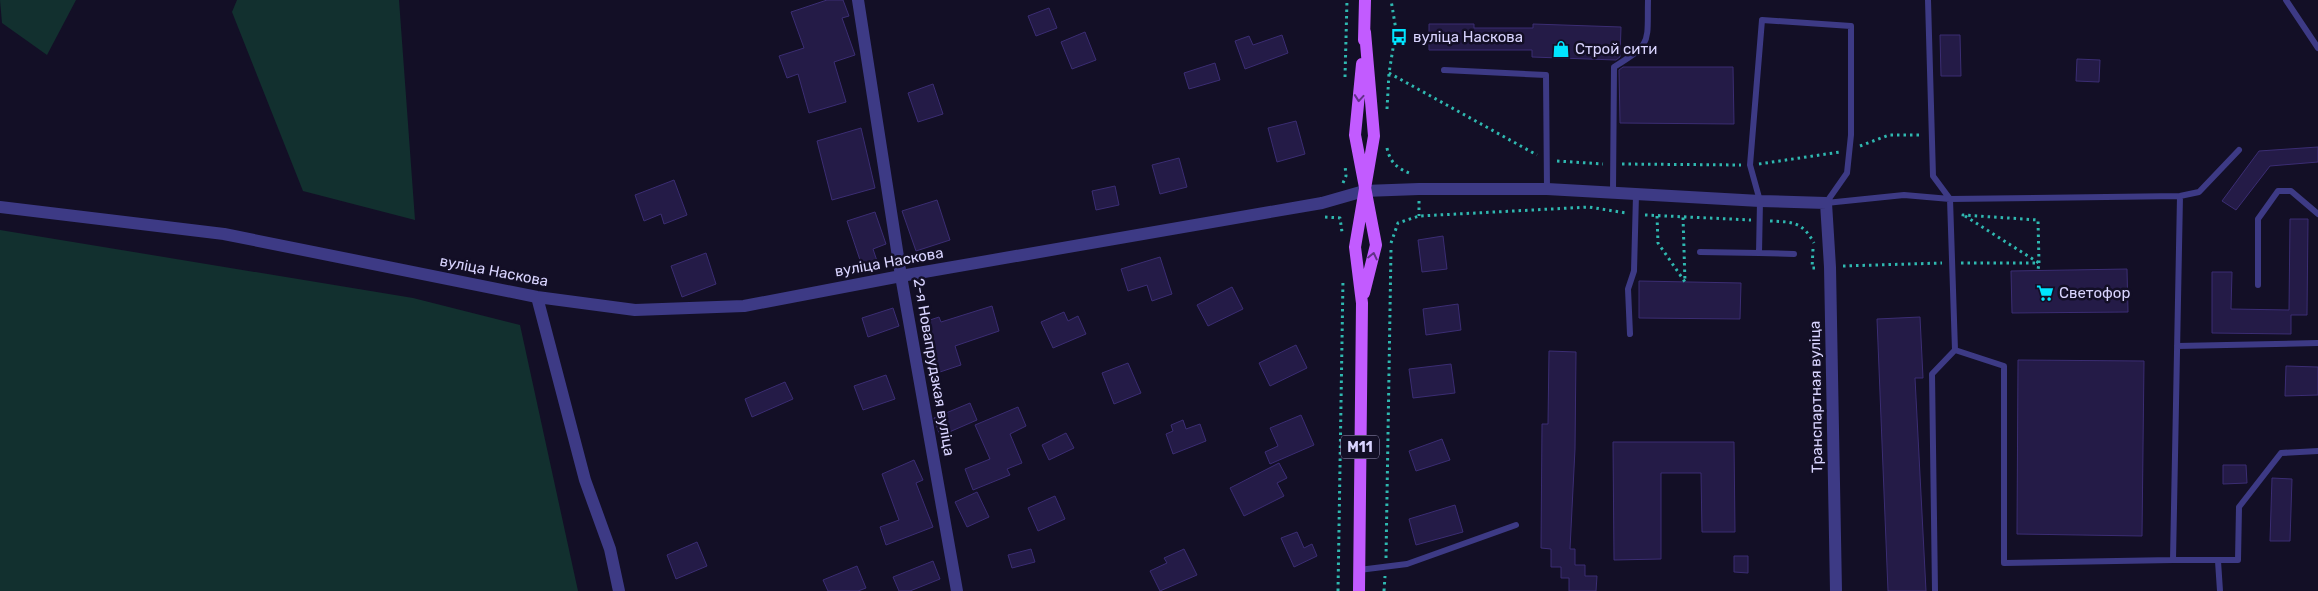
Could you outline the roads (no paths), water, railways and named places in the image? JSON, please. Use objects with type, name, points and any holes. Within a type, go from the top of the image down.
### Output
[{"type":"main road","name":"М11","points":[[1362,303],[1376,245],[1364,191],[1355,135],[1365,32],[1366,0]]},
{"type":"main road","name":"М11","points":[[1359,591],[1362,303],[1355,247],[1374,136],[1365,32]]},
{"type":"street","name":"2-я Новапрудзкая вуліца","points":[[858,0],[901,276],[957,591]]},
{"type":"street","name":"вуліца Наскова","points":[[0,207],[224,234],[537,297],[635,310],[744,306],[901,276],[1322,203],[1364,191],[1547,189],[1613,191],[1760,202],[1826,203]]},
{"type":"street","name":"Транспартная вуліца","points":[[1826,203],[1830,267],[1836,591]]},
{"type":"street","points":[[537,297],[582,471],[610,550],[619,591]]},
{"type":"lane","points":[[1613,191],[1614,67],[1640,50],[1647,39],[1648,0]]},
{"type":"lane","points":[[1928,0],[1931,135],[1934,176],[1950,199],[1955,350],[1932,374],[1935,591]]},
{"type":"lane","points":[[2286,0],[2318,48]]},
{"type":"lane","points":[[1759,254],[1760,202],[1750,165],[1762,20],[1851,26],[1851,135],[1847,173],[1826,203]]},
{"type":"lane","points":[[1444,70],[1546,76],[1547,189]]},
{"type":"lane","points":[[1826,203],[1904,195],[1950,199],[2180,196],[2199,192],[2239,150]]},
{"type":"lane","points":[[2258,285],[2258,218],[2278,191],[2291,190],[2318,214]]},
{"type":"lane","points":[[1630,334],[1628,289],[1634,271],[1636,194]]},
{"type":"lane","points":[[2174,560],[2180,196]]},
{"type":"lane","points":[[1700,252],[1794,254]]},
{"type":"lane","points":[[2177,346],[2318,343]]},
{"type":"lane","points":[[1955,350],[2004,366],[2004,563],[2238,560],[2239,507],[2282,454],[2318,451]]},
{"type":"lane","points":[[1359,570],[1407,564],[1516,525]]},
{"type":"lane","points":[[2218,561],[2220,591]]},
{"type":"place","name":"вуліца Наскова","points":[[1399,37]]},
{"type":"place","name":"Строй сити","points":[[1561,49]]},
{"type":"place","name":"Светофор","points":[[2045,293]]}]
